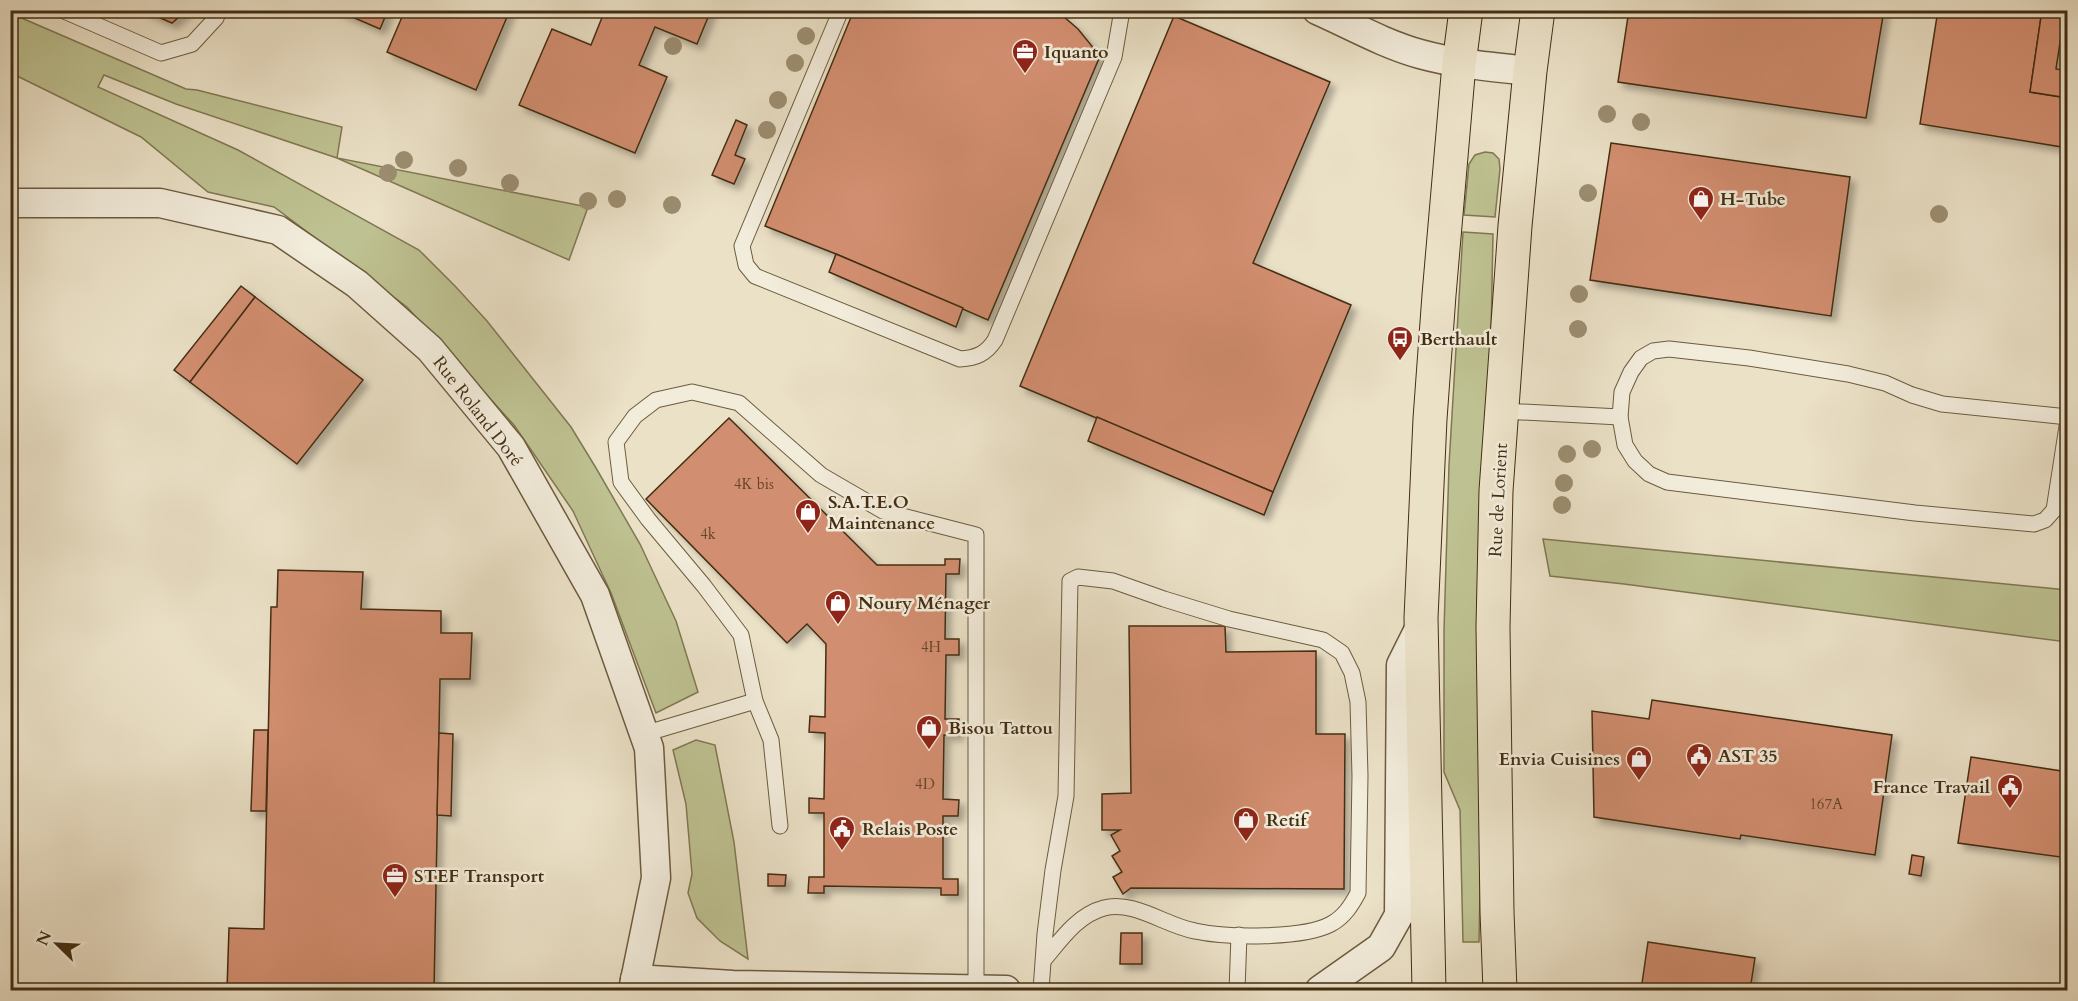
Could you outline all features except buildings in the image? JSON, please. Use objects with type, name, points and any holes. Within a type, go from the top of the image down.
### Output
[{"type":"main road","points":[[1430,990],[1420,627],[1431,407],[1466,10]]},
{"type":"main road","name":"Rue de Lorient","points":[[1500,990],[1493,627],[1496,490],[1515,226],[1538,10]]},
{"type":"street","points":[[1317,10],[1395,46],[1418,54],[1460,64],[1530,71]]},
{"type":"street","name":"Rue Roland Doré","points":[[10,202],[160,203],[278,230],[357,284],[430,349],[511,447],[595,595],[649,748],[656,878],[638,986]]},
{"type":"street","points":[[1320,990],[1381,947],[1399,915],[1401,665],[1420,627]]},
{"type":"street","points":[[638,986],[733,985],[1006,990]]},
{"type":"lane","points":[[62,10],[161,53],[192,44],[216,18],[219,10]]},
{"type":"lane","points":[[841,10],[742,246],[747,265],[755,276],[960,359],[980,355],[989,350],[995,340],[1114,57],[1122,10]]},
{"type":"lane","points":[[1669,349],[1749,358],[1848,374],[1885,383],[1911,395],[1942,404],[2067,419],[2054,510],[2045,520],[2034,524],[1916,513],[1667,482],[1649,474],[1635,461],[1625,445],[1620,417],[1622,392],[1631,372],[1641,358],[1653,351],[1669,349]]},
{"type":"lane","points":[[780,826],[771,740],[755,701],[741,635],[621,482],[616,442],[635,416],[656,400],[692,392],[739,402],[821,475],[883,511],[976,535],[976,990]]},
{"type":"lane","points":[[1503,411],[1620,417]]},
{"type":"lane","points":[[1041,990],[1043,962],[1053,870],[1066,796],[1070,581],[1078,577],[1113,581],[1229,619],[1323,640],[1342,652],[1352,673],[1358,702],[1360,776],[1358,893],[1349,910],[1332,924],[1307,933],[1239,935],[1195,931],[1158,919],[1138,908],[1105,907],[1082,918],[1043,962]]},
{"type":"lane","points":[[644,734],[755,701]]},
{"type":"lane","points":[[1238,990],[1239,935]]},
{"type":"green space","points":[[10,13],[186,89],[342,127],[337,158],[176,104],[104,75],[98,87],[238,150],[419,250],[455,286],[487,321],[571,427],[596,468],[640,544],[676,621],[698,692],[656,713],[611,593],[573,511],[514,425],[407,307],[274,207],[208,192],[141,137],[11,73]]},
{"type":"green space","points":[[1485,152],[1493,153],[1499,159],[1495,217],[1464,215],[1469,164],[1475,155]]},
{"type":"green space","points":[[337,158],[588,207],[569,260]]},
{"type":"green space","points":[[1463,232],[1493,234],[1479,942],[1463,942],[1460,810],[1444,772],[1444,630],[1449,465]]},
{"type":"green space","points":[[1543,539],[2067,590],[2067,642],[1550,576]]},
{"type":"green space","points":[[696,740],[715,745],[734,842],[748,959],[720,941],[697,918],[688,893],[692,874],[686,804],[673,750]]},
{"type":"place","name":"Iquanto","points":[[1025,75]]},
{"type":"place","name":"H-Tube","points":[[1701,222]]},
{"type":"place","name":"Berthault","points":[[1400,362]]},
{"type":"place","name":"S.A.T.E.O Maintenance","points":[[808,535]]},
{"type":"place","name":"Noury Ménager","points":[[838,626]]},
{"type":"place","name":"Bisou Tattou","points":[[929,751]]},
{"type":"place","name":"AST 35","points":[[1699,779]]},
{"type":"place","name":"Envia Cuisines","points":[[1639,782]]},
{"type":"place","name":"France Travail","points":[[2010,810]]},
{"type":"place","name":"Retif","points":[[1246,843]]},
{"type":"place","name":"Relais Poste","points":[[842,852]]},
{"type":"place","name":"STEF Transport","points":[[395,899]]}]
